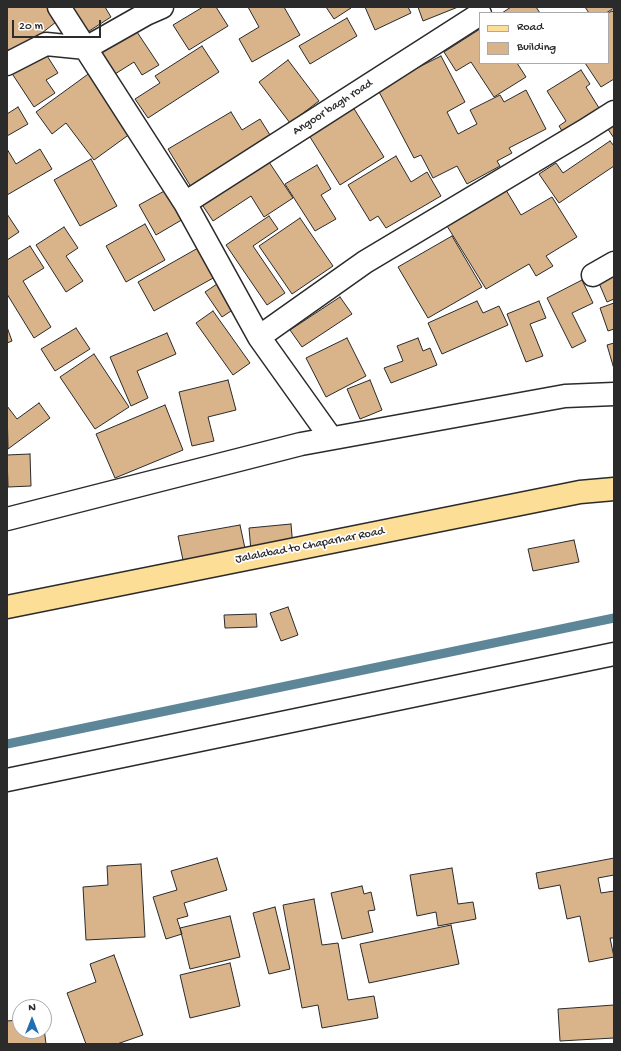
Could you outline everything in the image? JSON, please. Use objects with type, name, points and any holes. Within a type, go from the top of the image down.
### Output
[{"type":"main road","name":"Jalalabad to Chaparhar Road","points":[[7,607],[572,493],[614,489]]},
{"type":"street","points":[[59,7],[185,203],[259,336],[331,438]]},
{"type":"street","points":[[7,64],[46,44],[86,48],[146,14],[162,7]]},
{"type":"street","name":"Angoor bagh road","points":[[185,203],[479,15]]},
{"type":"street","points":[[259,336],[365,262],[614,112]]},
{"type":"street","points":[[592,275],[614,263]]},
{"type":"street","points":[[7,519],[300,444],[565,396],[614,394]]},
{"type":"street","points":[[7,780],[614,654]]},
{"type":"building","points":[[7,7],[52,7],[61,18],[13,56],[7,48]]},
{"type":"building","points":[[70,7],[105,7],[111,17],[86,33]]},
{"type":"building","points":[[203,7],[216,7],[228,26],[189,50],[173,25]]},
{"type":"building","points":[[248,7],[284,7],[300,35],[252,62],[239,39],[259,27]]},
{"type":"building","points":[[326,7],[350,7],[351,8],[334,19]]},
{"type":"building","points":[[365,7],[408,7],[411,13],[375,30]]},
{"type":"building","points":[[418,7],[458,7],[423,21]]},
{"type":"building","points":[[511,7],[536,7],[539,12],[504,12]]},
{"type":"building","points":[[585,7],[614,7],[608,12],[588,12]]},
{"type":"building","points":[[612,11],[614,13],[614,79],[601,87],[586,64],[609,64],[609,12]]},
{"type":"building","points":[[347,18],[357,36],[310,64],[299,46]]},
{"type":"building","points":[[133,26],[159,65],[142,75],[134,62],[115,74],[99,49]]},
{"type":"building","points":[[479,30],[479,64],[518,64],[526,77],[494,97],[471,62],[456,71],[444,52]]},
{"type":"building","points":[[202,46],[219,72],[148,118],[135,99],[160,83],[155,76]]},
{"type":"building","points":[[44,51],[58,73],[46,80],[55,93],[34,107],[11,72]]},
{"type":"building","points":[[441,56],[465,102],[447,112],[458,134],[477,124],[470,110],[500,95],[504,102],[526,90],[546,129],[509,148],[512,153],[497,161],[500,166],[467,184],[457,166],[433,178],[421,155],[414,158],[377,88]]},
{"type":"building","points":[[288,60],[319,101],[290,123],[259,82]]},
{"type":"building","points":[[581,70],[590,84],[586,87],[604,116],[567,139],[559,126],[566,121],[547,91]]},
{"type":"building","points":[[91,72],[134,131],[94,160],[66,123],[52,134],[36,112]]},
{"type":"building","points":[[18,107],[28,124],[7,136],[7,114]]},
{"type":"building","points":[[353,107],[384,157],[340,185],[305,129]]},
{"type":"building","points":[[231,112],[242,130],[260,119],[270,135],[264,139],[267,145],[191,187],[168,149]]},
{"type":"building","points":[[614,123],[614,138],[607,128]]},
{"type":"building","points":[[610,141],[614,146],[614,166],[559,203],[539,174],[556,163],[563,173]]},
{"type":"building","points":[[7,149],[16,164],[40,149],[52,169],[7,195]]},
{"type":"building","points":[[265,156],[293,198],[264,217],[251,196],[213,221],[199,200]]},
{"type":"building","points":[[396,156],[411,182],[427,172],[441,196],[386,228],[378,216],[370,221],[348,185]]},
{"type":"building","points":[[91,159],[117,206],[80,226],[54,180]]},
{"type":"building","points":[[317,165],[331,189],[321,195],[336,219],[315,231],[285,184]]},
{"type":"building","points":[[168,189],[185,218],[156,235],[139,205]]},
{"type":"building","points":[[506,190],[521,215],[552,197],[577,237],[546,256],[553,266],[536,276],[529,264],[486,289],[447,226]]},
{"type":"building","points":[[7,214],[19,232],[7,240]]},
{"type":"building","points":[[269,216],[278,229],[253,246],[285,293],[267,305],[226,245]]},
{"type":"building","points":[[300,218],[333,266],[292,294],[259,246]]},
{"type":"building","points":[[145,224],[165,260],[126,282],[106,246]]},
{"type":"building","points":[[64,227],[78,248],[66,256],[83,281],[66,292],[36,245]]},
{"type":"building","points":[[452,236],[482,287],[428,318],[398,267]]},
{"type":"building","points":[[30,246],[44,268],[23,281],[51,327],[34,338],[7,294],[7,260]]},
{"type":"building","points":[[198,248],[215,277],[154,311],[138,282]]},
{"type":"building","points":[[614,268],[614,299],[607,302],[596,276]]},
{"type":"building","points":[[582,280],[593,303],[572,313],[586,341],[572,348],[547,298]]},
{"type":"building","points":[[220,282],[237,307],[222,317],[205,292]]},
{"type":"building","points":[[340,297],[352,314],[302,347],[290,330]]},
{"type":"building","points":[[477,301],[483,313],[499,306],[508,325],[442,354],[428,323]]},
{"type":"building","points":[[539,301],[546,318],[530,324],[543,356],[526,362],[507,314]]},
{"type":"building","points":[[614,303],[614,329],[608,331],[600,308]]},
{"type":"building","points":[[213,311],[250,363],[233,375],[196,323]]},
{"type":"building","points":[[7,327],[12,341],[7,343]]},
{"type":"building","points":[[76,328],[90,349],[55,371],[41,349]]},
{"type":"building","points":[[167,333],[176,354],[137,371],[148,398],[131,406],[110,357]]},
{"type":"building","points":[[347,338],[366,376],[326,397],[306,358]]},
{"type":"building","points":[[418,338],[423,351],[430,348],[437,365],[391,383],[384,368],[403,361],[397,346]]},
{"type":"building","points":[[614,343],[614,369],[607,345]]},
{"type":"building","points":[[94,354],[129,407],[95,429],[60,377]]},
{"type":"building","points":[[228,380],[236,410],[208,417],[214,441],[192,446],[179,392]]},
{"type":"building","points":[[370,380],[382,410],[360,419],[347,389]]},
{"type":"building","points":[[39,403],[50,418],[8,449],[7,406],[17,419]]},
{"type":"building","points":[[165,405],[183,450],[115,478],[96,434]]},
{"type":"building","points":[[30,454],[31,486],[8,487],[7,455]]},
{"type":"building","points":[[291,524],[293,547],[251,551],[249,528]]},
{"type":"building","points":[[240,525],[246,553],[184,565],[178,536]]},
{"type":"building","points":[[574,540],[579,562],[533,571],[528,549]]},
{"type":"building","points":[[288,607],[298,635],[281,641],[270,613]]},
{"type":"building","points":[[256,614],[257,627],[225,628],[224,615]]},
{"type":"building","points":[[217,858],[227,890],[184,903],[188,916],[177,919],[182,934],[166,939],[153,897],[177,890],[171,871]]},
{"type":"building","points":[[614,858],[614,875],[598,878],[601,893],[614,891],[614,938],[610,938],[614,957],[589,962],[580,916],[567,919],[560,885],[539,889],[536,873]]},
{"type":"building","points":[[141,864],[145,937],[86,940],[83,887],[108,885],[107,866]]},
{"type":"building","points":[[452,868],[458,904],[473,902],[476,919],[438,926],[436,912],[417,916],[410,875]]},
{"type":"building","points":[[362,886],[364,894],[371,892],[375,910],[368,911],[373,932],[342,939],[331,893]]},
{"type":"building","points":[[314,899],[322,945],[338,943],[348,1000],[374,996],[378,1018],[322,1028],[318,1005],[302,1008],[283,905]]},
{"type":"building","points":[[275,907],[290,969],[269,974],[253,913]]},
{"type":"building","points":[[230,916],[240,957],[190,969],[180,928]]},
{"type":"building","points":[[451,925],[459,964],[369,983],[360,944]]},
{"type":"building","points":[[114,955],[143,1035],[117,1044],[86,1044],[67,993],[96,982],[90,964]]},
{"type":"building","points":[[230,963],[240,1006],[190,1018],[180,975]]},
{"type":"building","points":[[614,1005],[614,1038],[560,1041],[558,1009]]},
{"type":"building","points":[[7,1021],[12,1021],[12,1039],[45,1039],[46,1044],[7,1044]]},
{"type":"waterway","points":[[7,744],[614,618]]}]
